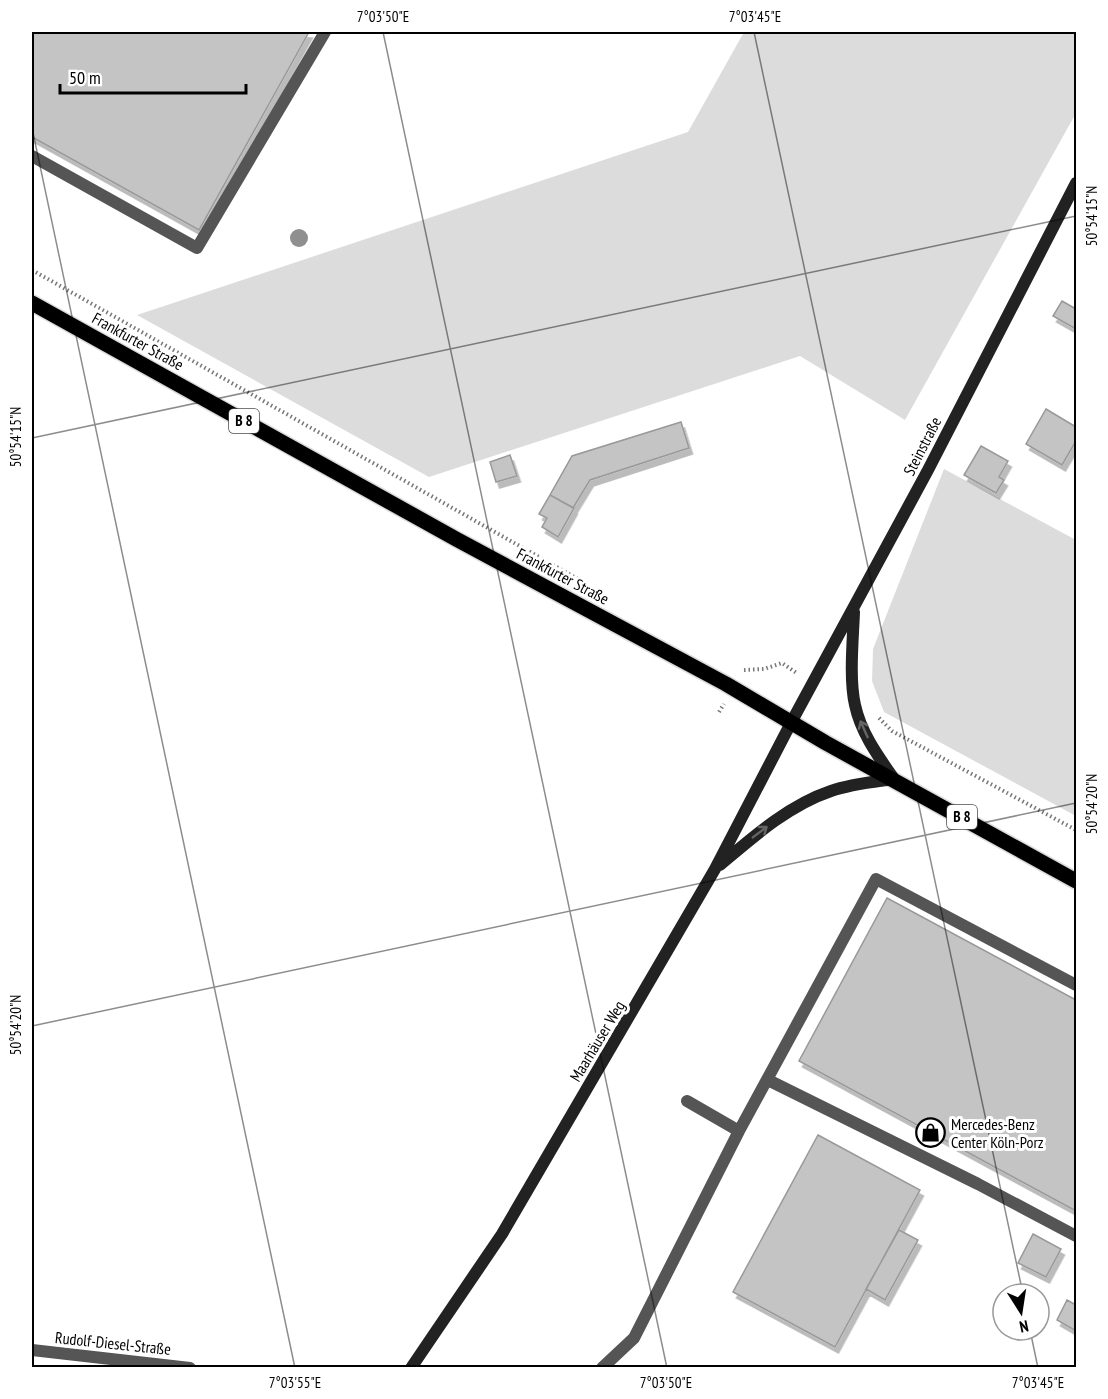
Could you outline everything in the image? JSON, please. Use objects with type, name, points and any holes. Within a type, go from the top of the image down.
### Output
[{"type":"main road","name":"Steinstraße","points":[[792,721],[928,470],[1077,183]]},
{"type":"main road","name":"Frankfurter Straße","points":[[32,303],[792,721],[1077,881]]},
{"type":"main road","points":[[715,869],[761,830],[803,804],[830,791],[862,783],[894,779],[872,746],[854,704],[854,608]]},
{"type":"main road","name":"Maarhäuser Weg","points":[[411,1368],[502,1234],[715,869],[792,721]]},
{"type":"street","points":[[32,156],[197,248],[326,32]]},
{"type":"street","points":[[602,1368],[634,1338],[739,1131],[876,879],[1077,985]]},
{"type":"street","points":[[768,1080],[978,1184],[1077,1236]]},
{"type":"street","points":[[687,1101],[739,1131]]},
{"type":"street","name":"Rudolf-Diesel-Straße","points":[[32,1350],[190,1368]]},
{"type":"path","points":[[32,270],[594,588]]},
{"type":"path","points":[[735,665],[744,670],[764,669],[782,663],[813,684]]},
{"type":"path","points":[[854,704],[871,702],[879,718],[892,731],[1077,830]]},
{"type":"shaded area","points":[[744,32],[1076,32],[1076,113],[905,420],[800,356],[429,477],[137,315],[688,132]]},
{"type":"shaded area","points":[[944,469],[1076,540],[1076,816],[884,712],[872,681],[873,649]]},
{"type":"building","points":[[32,32],[309,32],[199,230],[32,137]]},
{"type":"building","points":[[1062,301],[1076,309],[1076,329],[1053,316]]},
{"type":"building","points":[[1046,409],[1076,427],[1076,441],[1062,465],[1026,444]]},
{"type":"building","points":[[681,422],[689,448],[590,480],[573,508],[550,495],[572,456]]},
{"type":"building","points":[[981,446],[1008,461],[999,477],[1004,480],[996,493],[964,475]]},
{"type":"building","points":[[510,455],[517,476],[496,482],[490,462]]},
{"type":"building","points":[[550,495],[574,508],[558,537],[542,527],[547,518],[539,514]]},
{"type":"building","points":[[887,898],[1076,1000],[1076,1211],[799,1061]]},
{"type":"building","points":[[818,1135],[920,1190],[835,1347],[733,1292]]},
{"type":"building","points":[[899,1230],[918,1240],[885,1300],[866,1289]]},
{"type":"building","points":[[1033,1234],[1061,1249],[1046,1277],[1018,1263]]},
{"type":"building","points":[[1067,1300],[1076,1305],[1076,1331],[1057,1320]]},
{"type":"place","name":"Mercedes-Benz Center Köln-Porz","points":[[930,1133]]}]
